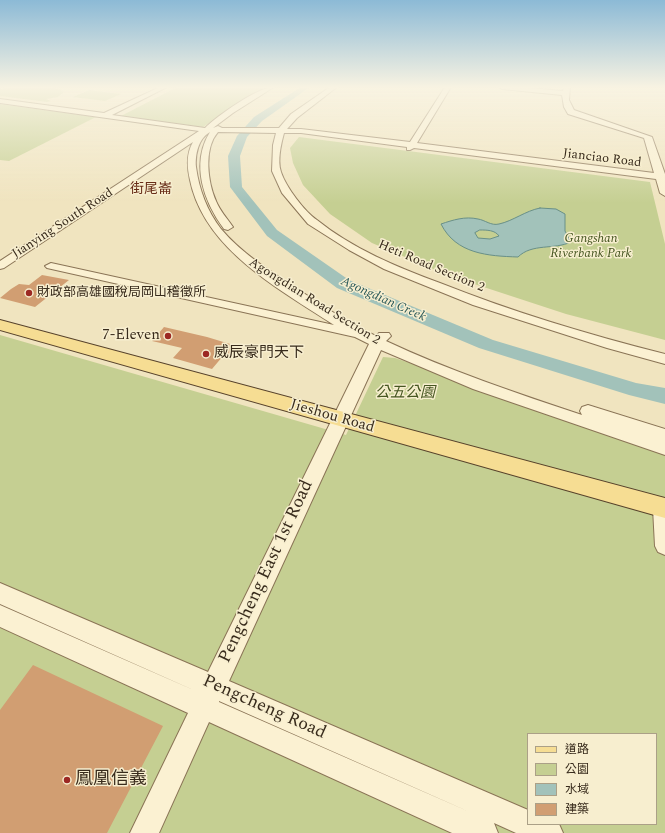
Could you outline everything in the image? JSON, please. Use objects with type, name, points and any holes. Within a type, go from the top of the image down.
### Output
[{"type":"main road","name":"Jieshou Road","points":[[0,325],[663,508]]},
{"type":"street","name":"Jianciao Road","points":[[177,126],[210,130],[285,132],[663,178]]},
{"type":"street","name":"Agongdian Road Section 2","points":[[216,126],[196,143],[192,155],[192,167],[203,196],[206,216],[219,233],[243,258],[310,303],[376,338],[500,394],[665,448]]},
{"type":"street","name":"Heti Road Section 2","points":[[288,126],[285,132],[276,171],[287,193],[312,222],[353,248],[388,267],[478,302],[612,345],[665,359]]},
{"type":"street","name":"Heti Road Section 2","points":[[292,126],[285,132],[285,147],[287,171],[297,189],[322,218],[361,242],[397,260],[479,294],[612,335],[665,348]]},
{"type":"street","points":[[411,147],[424,126]]},
{"type":"street","points":[[612,126],[648,137],[663,178],[665,193]]},
{"type":"street","name":"Jianying South Road","points":[[0,266],[210,130]]},
{"type":"street","name":"Agongdian Road Section 2","points":[[203,196],[217,212],[230,231],[250,251],[376,338],[506,386],[665,435]]},
{"type":"street","points":[[51,266],[376,338],[340,420]]},
{"type":"street","name":"Pengcheng East 1st Road","points":[[144,833],[340,420]]},
{"type":"street","points":[[663,508],[665,546]]},
{"type":"street","name":"Pengcheng Road","points":[[0,593],[484,833]]},
{"type":"street","name":"Pengcheng Road","points":[[0,616],[208,696],[527,824]]},
{"type":"street","name":"Pengcheng Road","points":[[530,825],[549,833]]},
{"type":"green space","points":[[0,126],[78,126],[9,161],[0,160]]},
{"type":"green space","name":"Gangshan Riverbank Park","points":[[299,137],[650,182],[665,244],[665,340],[566,314],[450,276],[372,243],[330,214],[303,185],[293,163],[290,148]]},
{"type":"green space","name":"公五公園","points":[[0,335],[346,435],[383,357],[395,358],[665,448],[665,833],[0,833]]},
{"type":"water","points":[[535,209],[556,209],[565,214],[565,231],[571,242],[558,246],[536,248],[518,257],[495,256],[474,251],[455,242],[447,234],[441,224],[464,218],[473,218],[493,224],[499,224]],"holes":[[[480,230],[493,231],[499,236],[490,239],[478,238],[475,233]]]},
{"type":"building","name":"財政部高雄國稅局岡山稽徵所","points":[[42,275],[69,280],[35,307],[0,298],[19,284],[29,285]]},
{"type":"building","name":"威辰豪門天下","points":[[164,327],[207,337],[240,347],[231,358],[223,356],[212,369],[173,358],[182,348],[152,341]]},
{"type":"building","name":"鳳凰信義","points":[[33,665],[163,726],[107,833],[0,833],[0,710]]},
{"type":"waterway","name":"Agongdian Creek","points":[[252,126],[242,136],[234,156],[236,187],[272,233],[343,284],[486,344],[636,390],[665,396]]},
{"type":"place","name":"財政部高雄國稅局岡山稽徵所","points":[[29,293]]},
{"type":"place","name":"7-Eleven","points":[[168,336]]},
{"type":"place","name":"威辰豪門天下","points":[[206,354]]},
{"type":"place","name":"鳳凰信義","points":[[67,780]]},
{"type":"district","name":"街尾崙","points":[[151,190]]}]
